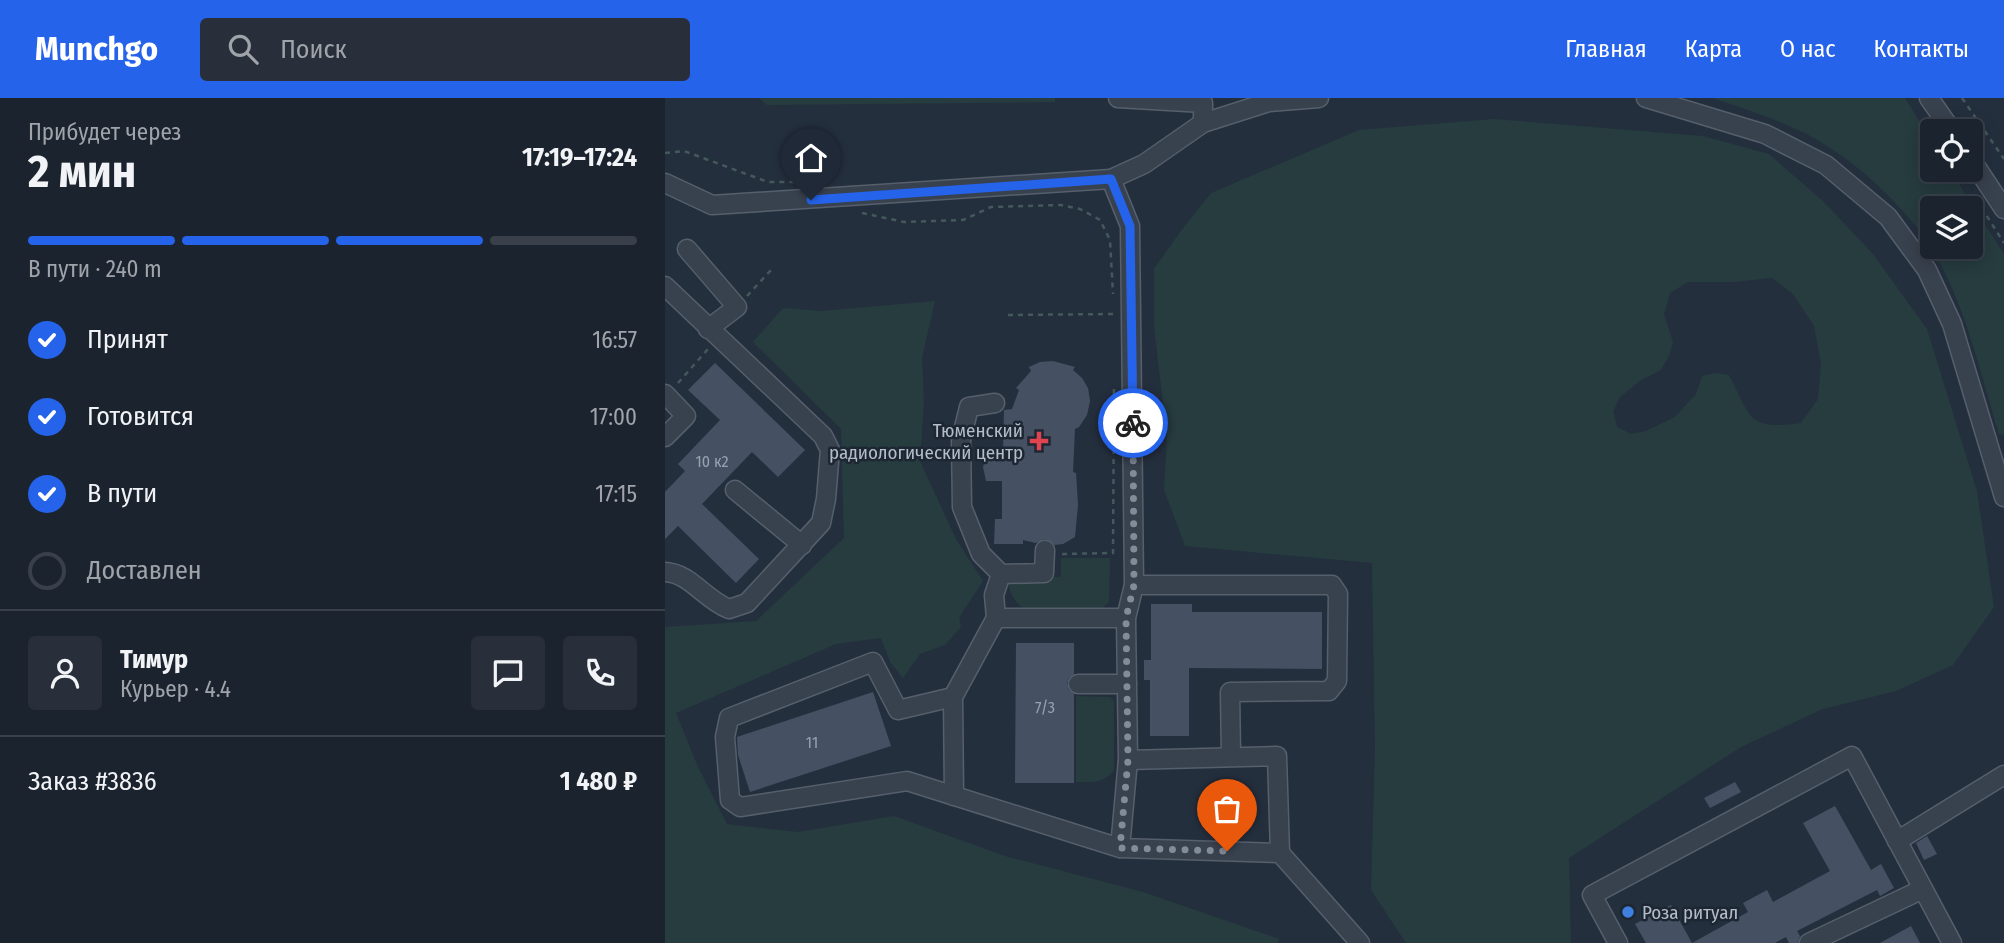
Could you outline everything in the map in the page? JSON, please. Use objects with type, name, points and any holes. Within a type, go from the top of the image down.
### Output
[{"type":"street","points":[[1118,98],[1202,103],[1203,123]]},
{"type":"street","points":[[665,183],[712,205],[1111,179],[1144,164],[1203,123],[1269,102],[1319,98]]},
{"type":"street","points":[[1646,98],[1765,134],[1826,166],[1888,217],[1927,270],[1952,324],[1998,457],[2004,497]]},
{"type":"street","points":[[1929,98],[1944,119]]},
{"type":"street","points":[[1983,171],[1997,184],[2004,209]]},
{"type":"street","points":[[1111,179],[1130,226],[1134,585],[1126,618],[1128,760],[1120,848]]},
{"type":"street","points":[[687,249],[737,307],[708,329]]},
{"type":"street","points":[[665,286],[823,436],[829,450],[827,499],[821,523],[747,603],[729,609],[715,603],[680,573],[665,572]]},
{"type":"street","points":[[665,394],[686,416],[665,437]]},
{"type":"street","points":[[995,403],[969,407],[961,440],[962,507],[981,554],[1001,574],[1044,573],[1045,552]]},
{"type":"street","points":[[735,490],[802,545]]},
{"type":"street","points":[[954,796],[953,697],[996,618],[994,595],[1001,574]]},
{"type":"street","points":[[1134,585],[1332,585],[1338,594],[1337,681],[1329,691],[1230,692],[1231,756]]},
{"type":"street","points":[[996,618],[1126,618]]},
{"type":"street","points":[[953,697],[898,710],[873,662],[729,718],[725,737],[730,800],[740,807],[907,781],[1120,848],[1280,853]]},
{"type":"street","points":[[1078,684],[1126,684]]},
{"type":"street","points":[[1128,760],[1277,756],[1280,853],[1360,943]]},
{"type":"street","points":[[1618,943],[1592,895],[1852,756],[1952,943]]},
{"type":"street","points":[[1897,841],[2004,775]]},
{"type":"street","points":[[1809,943],[1923,889]]},
{"type":"path","points":[[1962,98],[2004,159]]},
{"type":"path","points":[[665,153],[684,151],[768,181],[801,180],[812,183]]},
{"type":"path","points":[[1971,191],[2004,243]]},
{"type":"path","points":[[857,212],[904,222],[963,220],[991,207],[1061,205],[1080,209],[1100,219],[1110,240],[1113,302]]},
{"type":"path","points":[[737,307],[771,270]]},
{"type":"path","points":[[1008,315],[1114,314]]},
{"type":"path","points":[[688,372],[702,356]]},
{"type":"path","points":[[1045,552],[1114,553],[1114,381]]},
{"type":"green space","points":[[759,98],[1055,98],[1055,102],[767,105]]},
{"type":"green space","points":[[1713,98],[1905,98],[1920,122],[1920,182],[1958,182],[1967,196],[1920,196],[1920,233],[1895,202],[1857,168],[1818,140],[1777,121]]},
{"type":"green space","points":[[1494,119],[1703,136],[1769,154],[1825,203],[1873,254],[1927,329],[1977,491],[1994,607],[1953,665],[1896,691],[1823,709],[1741,747],[1569,858],[1571,943],[1406,943],[1371,890],[1375,749],[1372,563],[1185,546],[1164,490],[1167,435],[1154,328],[1154,269],[1211,193],[1359,130]],"holes":[[[1772,278],[1793,294],[1814,326],[1821,364],[1818,399],[1801,423],[1770,425],[1760,422],[1747,410],[1729,375],[1715,373],[1702,376],[1696,394],[1675,417],[1646,431],[1631,434],[1617,427],[1613,411],[1620,397],[1641,380],[1661,370],[1669,356],[1673,342],[1664,314],[1670,293],[1688,282],[1734,282]]]},
{"type":"green space","points":[[1983,221],[2004,254],[2004,435],[1999,434],[1973,344],[1948,278],[1938,259],[1983,259]]},
{"type":"green space","points":[[935,301],[922,358],[924,402],[920,461],[956,539],[983,581],[959,618],[961,627],[945,645],[920,654],[903,678],[890,662],[881,638],[836,644],[676,713],[698,767],[727,824],[798,832],[894,816],[1005,856],[1143,892],[1279,939],[1278,943],[665,943],[665,627],[756,621],[844,538],[841,429],[753,342],[783,308],[821,311]]},
{"type":"green space","points":[[1061,558],[1110,558],[1109,602],[1102,609],[1028,610],[1016,602],[1011,594],[1009,580],[1014,577],[1061,577]]},
{"type":"green space","points":[[1076,696],[1110,697],[1114,701],[1114,770],[1106,778],[1097,781],[1076,782]]},
{"type":"building","name":"Тюменский радиологический центр","points":[[1053,361],[1075,367],[1073,370],[1088,388],[1090,401],[1087,415],[1075,429],[1073,472],[1076,473],[1078,505],[1075,537],[1055,545],[1045,539],[1036,543],[1023,540],[1023,544],[994,544],[995,519],[1002,519],[1002,481],[986,481],[983,467],[987,454],[1003,453],[1004,410],[1012,409],[1019,390],[1016,388],[1031,371],[1029,367],[1040,362]]},
{"type":"building","points":[[715,363],[805,450],[778,477],[752,452],[702,504],[759,559],[736,583],[678,526],[665,539],[665,492],[685,471],[678,464],[720,420],[688,390]]},
{"type":"building","points":[[1151,604],[1192,604],[1192,612],[1322,612],[1322,669],[1189,668],[1189,736],[1150,736],[1150,680],[1144,680],[1144,660],[1151,660]]},
{"type":"building","points":[[1016,643],[1074,643],[1074,674],[1067,683],[1074,694],[1074,783],[1015,783]]},
{"type":"building","points":[[873,692],[891,746],[750,792],[738,755],[737,737]]},
{"type":"building","points":[[1735,782],[1741,792],[1710,808],[1704,798]]},
{"type":"building","points":[[1835,806],[1871,870],[1881,864],[1894,888],[1880,896],[1877,890],[1797,931],[1800,936],[1798,943],[1789,943],[1786,937],[1775,943],[1692,943],[1748,912],[1743,903],[1767,890],[1773,902],[1830,871],[1803,823]]},
{"type":"building","points":[[1927,836],[1937,854],[1924,860],[1916,843]]},
{"type":"building","points":[[1671,905],[1692,943],[1646,943],[1635,924]]},
{"type":"building","points":[[1911,926],[1920,943],[1880,943]]},
{"type":"way so far","points":[[1133,423],[1134,585],[1126,618],[1128,760],[1120,848],[1227,851]]},
{"type":"place","name":"Тюменский радиологический центр","points":[[1039,441]]},
{"type":"place","name":"Роза ритуал","points":[[1628,912]]},
{"type":"route","points":[[811,200],[1111,179],[1130,226],[1133,423]]}]
